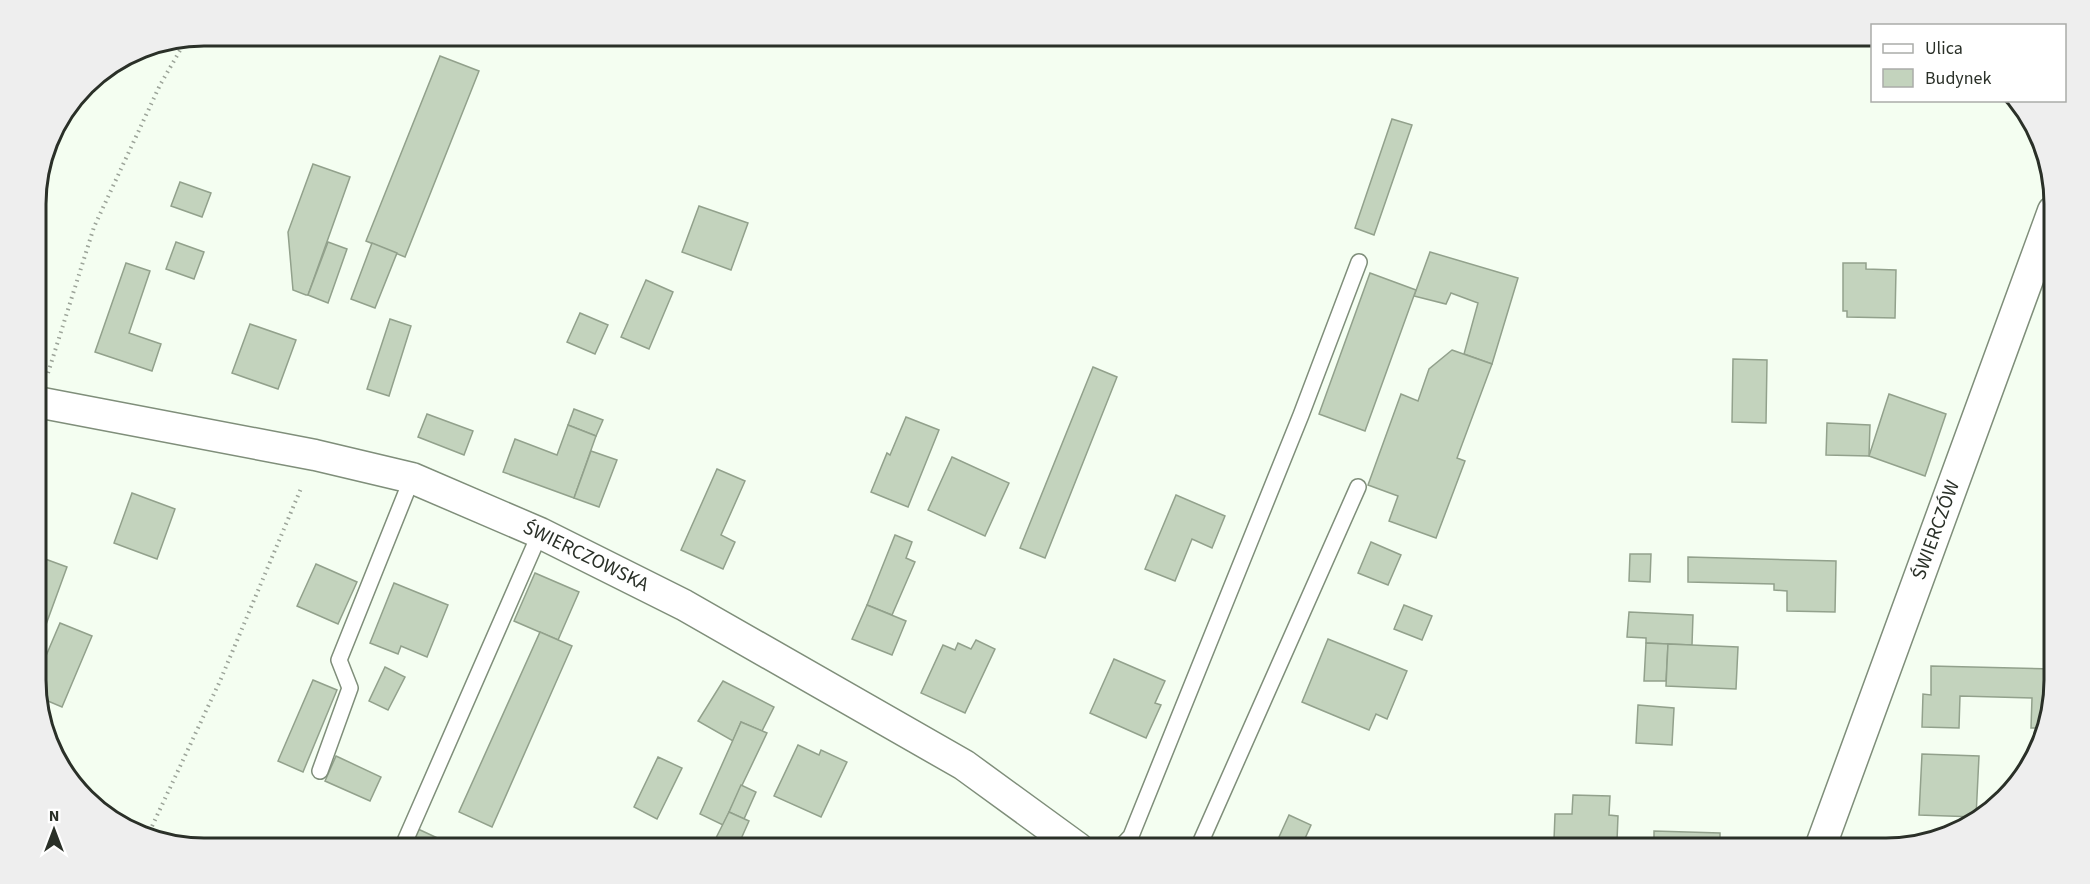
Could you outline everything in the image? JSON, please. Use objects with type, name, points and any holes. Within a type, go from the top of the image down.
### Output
[{"type":"street","name":"ŚWIERCZÓW","points":[[1824,837],[2044,237]]},
{"type":"street","name":"ŚWIERCZOWSKA","points":[[47,404],[315,454],[412,478],[540,533],[684,604],[964,765],[1064,837]]},
{"type":"lane","points":[[1130,837],[1301,415],[1359,261]]},
{"type":"lane","points":[[320,771],[350,688],[339,660],[412,478]]},
{"type":"lane","points":[[1203,837],[1358,487]]},
{"type":"lane","points":[[406,838],[540,533]]},
{"type":"path","points":[[47,374],[94,227],[160,85],[181,49]]},
{"type":"path","points":[[151,828],[220,681],[315,454]]},
{"type":"building","points":[[440,56],[479,71],[405,257],[366,241]]},
{"type":"building","points":[[1392,119],[1412,125],[1374,235],[1355,228]]},
{"type":"building","points":[[313,164],[350,177],[308,295],[306,295],[293,290],[288,232]]},
{"type":"building","points":[[180,182],[211,193],[202,217],[171,206]]},
{"type":"building","points":[[699,206],[748,223],[731,270],[682,252]]},
{"type":"building","points":[[176,242],[204,252],[194,279],[166,269]]},
{"type":"building","points":[[328,242],[347,249],[328,303],[308,295]]},
{"type":"building","points":[[372,243],[397,253],[375,308],[351,299]]},
{"type":"building","points":[[1430,252],[1518,278],[1492,364],[1464,354],[1478,303],[1451,293],[1446,304],[1414,296]]},
{"type":"building","points":[[126,263],[150,271],[129,333],[161,344],[152,371],[95,352]]},
{"type":"building","points":[[1843,263],[1866,263],[1866,269],[1896,270],[1895,318],[1847,317],[1847,311],[1843,311]]},
{"type":"building","points":[[1370,273],[1416,290],[1365,431],[1319,414]]},
{"type":"building","points":[[646,280],[673,292],[649,349],[621,337]]},
{"type":"building","points":[[580,313],[608,325],[595,354],[567,342]]},
{"type":"building","points":[[390,319],[411,326],[389,396],[367,389]]},
{"type":"building","points":[[250,324],[296,340],[278,389],[232,373]]},
{"type":"building","points":[[1452,350],[1492,364],[1457,458],[1465,461],[1436,538],[1389,521],[1398,496],[1368,485],[1401,394],[1418,401],[1429,369]]},
{"type":"building","points":[[1733,359],[1767,360],[1766,423],[1732,422]]},
{"type":"building","points":[[1093,367],[1117,377],[1045,558],[1020,548]]},
{"type":"building","points":[[1889,394],[1946,414],[1925,476],[1869,456]]},
{"type":"building","points":[[574,409],[603,420],[596,436],[568,425]]},
{"type":"building","points":[[427,414],[473,431],[464,455],[418,437]]},
{"type":"building","points":[[906,417],[939,430],[908,507],[871,492],[887,453],[890,455]]},
{"type":"building","points":[[1827,423],[1870,425],[1869,456],[1826,455]]},
{"type":"building","points":[[568,425],[596,436],[574,498],[503,472],[515,439],[557,455]]},
{"type":"building","points":[[591,451],[617,460],[599,507],[574,498]]},
{"type":"building","points":[[952,457],[1009,483],[985,536],[928,510]]},
{"type":"building","points":[[717,469],[745,481],[721,535],[735,542],[723,569],[681,550]]},
{"type":"building","points":[[132,493],[175,509],[157,559],[114,543]]},
{"type":"building","points":[[1176,495],[1225,516],[1212,548],[1192,539],[1175,581],[1145,569]]},
{"type":"building","points":[[895,535],[912,542],[906,558],[915,562],[892,615],[867,605]]},
{"type":"building","points":[[1371,542],[1401,555],[1388,585],[1358,573]]},
{"type":"building","points":[[1630,554],[1651,554],[1650,582],[1629,581]]},
{"type":"building","points":[[1688,557],[1836,561],[1835,612],[1787,611],[1787,591],[1774,590],[1774,584],[1688,582]]},
{"type":"building","points":[[47,560],[67,567],[47,622]]},
{"type":"building","points":[[316,564],[357,582],[338,624],[297,606]]},
{"type":"building","points":[[535,573],[579,592],[558,640],[514,621]]},
{"type":"building","points":[[394,583],[448,605],[427,657],[401,646],[398,654],[370,643]]},
{"type":"building","points":[[867,605],[906,621],[892,655],[852,639]]},
{"type":"building","points":[[1404,605],[1432,616],[1422,640],[1394,629]]},
{"type":"building","points":[[1629,612],[1693,615],[1692,645],[1646,643],[1646,638],[1627,637]]},
{"type":"building","points":[[60,623],[92,636],[62,707],[48,701],[47,654]]},
{"type":"building","points":[[540,632],[572,646],[492,827],[459,812]]},
{"type":"building","points":[[1328,639],[1407,671],[1387,719],[1376,714],[1369,730],[1302,702]]},
{"type":"building","points":[[976,640],[995,649],[965,713],[921,693],[943,645],[955,650],[958,643],[971,649]]},
{"type":"building","points":[[1646,643],[1668,644],[1666,681],[1644,681]]},
{"type":"building","points":[[1668,644],[1738,647],[1736,689],[1666,686]]},
{"type":"building","points":[[1114,659],[1165,681],[1155,703],[1161,705],[1146,738],[1090,713]]},
{"type":"building","points":[[1931,666],[2044,669],[2042,700],[2035,728],[2031,728],[2032,698],[1960,696],[1959,728],[1922,727],[1923,694],[1931,695]]},
{"type":"building","points":[[385,667],[405,677],[388,710],[369,701]]},
{"type":"building","points":[[313,680],[337,690],[303,772],[278,761]]},
{"type":"building","points":[[723,681],[774,707],[762,731],[741,722],[733,741],[698,721]]},
{"type":"building","points":[[1638,705],[1674,708],[1672,745],[1636,743]]},
{"type":"building","points":[[741,722],[767,733],[723,825],[700,814]]},
{"type":"building","points":[[798,745],[819,755],[821,750],[847,762],[821,817],[774,796]]},
{"type":"building","points":[[1922,754],[1979,756],[1976,808],[1963,817],[1919,815]]},
{"type":"building","points":[[336,756],[381,777],[370,801],[325,781]]},
{"type":"building","points":[[658,757],[682,768],[657,819],[634,807]]},
{"type":"building","points":[[741,785],[756,792],[744,819],[729,812]]},
{"type":"building","points":[[1573,795],[1610,796],[1609,815],[1618,816],[1617,837],[1554,837],[1555,814],[1572,814]]},
{"type":"building","points":[[729,812],[749,821],[742,838],[716,838]]},
{"type":"building","points":[[1289,815],[1311,825],[1306,837],[1279,837]]},
{"type":"building","points":[[418,829],[437,838],[414,838]]},
{"type":"building","points":[[1654,831],[1720,833],[1720,837],[1654,837]]}]
